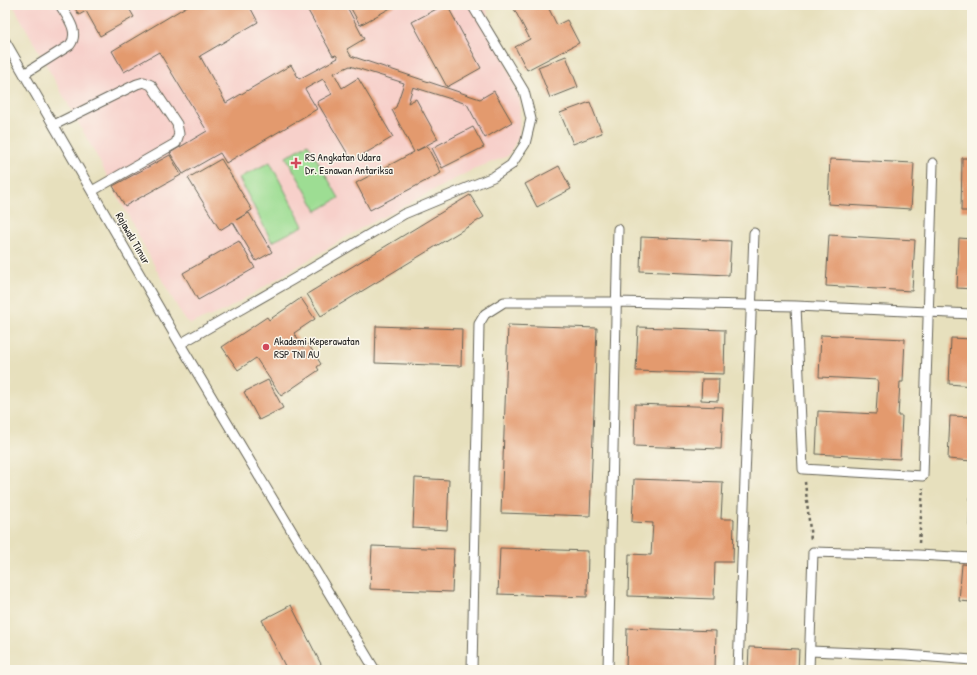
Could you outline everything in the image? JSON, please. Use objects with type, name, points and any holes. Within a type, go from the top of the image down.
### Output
[{"type":"lane","points":[[24,74],[70,46],[73,42],[74,31],[60,5]]},
{"type":"lane","points":[[180,344],[404,214],[493,177],[511,165],[525,144],[531,119],[524,91],[472,5]]},
{"type":"lane","name":"Rajawali Timur","points":[[5,41],[180,344],[376,670]]},
{"type":"lane","points":[[54,125],[144,82],[151,85],[177,124],[179,134],[176,143],[92,191]]},
{"type":"lane","points":[[796,306],[803,469],[923,476],[933,163]]},
{"type":"lane","points":[[608,670],[618,229]]},
{"type":"lane","points":[[738,670],[754,233]]},
{"type":"lane","points":[[472,670],[479,324],[485,314],[504,302],[616,302],[796,306],[972,314]]},
{"type":"lane","points":[[809,670],[812,552],[972,558]]},
{"type":"lane","points":[[810,651],[906,655],[972,660]]},
{"type":"path","points":[[803,469],[812,552]]},
{"type":"path","points":[[918,555],[923,476]]},
{"type":"shaded area","name":"RS Angkatan Udara Dr. Esnawan Antariksa","points":[[13,5],[485,5],[520,101],[519,136],[508,156],[474,169],[358,230],[224,311],[190,324],[183,317],[162,280],[95,153]]},
{"type":"green space","points":[[308,144],[339,198],[317,211],[286,157]]},
{"type":"green space","points":[[270,162],[303,226],[272,242],[239,178]]},
{"type":"building","points":[[73,5],[127,5],[134,17],[100,36],[86,11],[79,15]]},
{"type":"building","points":[[189,5],[249,5],[258,22],[200,56],[226,103],[291,65],[299,79],[338,58],[336,55],[333,56],[305,5],[346,5],[364,39],[347,49],[351,56],[480,99],[494,91],[512,122],[485,138],[467,104],[413,87],[408,103],[416,99],[438,139],[416,151],[427,146],[441,173],[370,210],[356,183],[414,152],[392,110],[396,107],[404,83],[350,66],[334,73],[342,88],[358,78],[393,137],[352,161],[317,102],[332,94],[323,79],[305,89],[317,109],[226,163],[220,153],[183,174],[170,153],[207,131],[159,52],[124,72],[112,51]]},
{"type":"building","points":[[349,5],[396,5],[360,25]]},
{"type":"building","points":[[444,5],[447,5],[481,68],[447,87],[412,22]]},
{"type":"building","points":[[512,5],[547,5],[557,25],[567,20],[579,43],[527,70],[515,47],[530,39]]},
{"type":"building","points":[[566,56],[578,87],[550,98],[538,67]]},
{"type":"building","points":[[590,102],[602,133],[573,144],[560,113]]},
{"type":"building","points":[[473,127],[484,147],[442,168],[432,148]]},
{"type":"building","points":[[170,155],[181,175],[125,206],[113,186]]},
{"type":"building","points":[[962,158],[972,158],[972,211],[961,211]]},
{"type":"building","points":[[221,159],[252,210],[236,220],[249,213],[272,252],[256,261],[233,222],[220,230],[188,178]]},
{"type":"building","points":[[830,159],[914,163],[911,209],[828,204]]},
{"type":"building","points":[[559,166],[571,189],[537,207],[525,184]]},
{"type":"building","points":[[470,195],[484,217],[321,316],[307,294]]},
{"type":"building","points":[[829,235],[915,240],[912,291],[826,286]]},
{"type":"building","points":[[641,237],[731,241],[729,275],[640,271]]},
{"type":"building","points":[[959,238],[972,239],[972,289],[957,288]]},
{"type":"building","points":[[239,241],[255,268],[198,300],[183,273]]},
{"type":"building","name":"Akademi Keperawatan RSP TNI AU","points":[[301,298],[315,319],[294,333],[303,347],[308,344],[321,364],[317,367],[319,370],[281,396],[256,358],[238,370],[222,347],[267,317],[269,320]]},
{"type":"building","points":[[508,325],[597,328],[590,516],[501,513]]},
{"type":"building","points":[[376,326],[462,329],[461,366],[375,363]]},
{"type":"building","points":[[638,327],[725,330],[724,374],[636,371]]},
{"type":"building","points":[[821,335],[905,339],[903,382],[900,382],[898,416],[902,416],[900,459],[816,454],[818,411],[876,414],[878,380],[819,377]]},
{"type":"building","points":[[951,338],[972,339],[972,386],[949,384]]},
{"type":"building","points":[[702,379],[719,379],[718,401],[701,400]]},
{"type":"building","points":[[268,380],[283,408],[259,420],[244,392]]},
{"type":"building","points":[[635,404],[723,407],[721,449],[634,446]]},
{"type":"building","points":[[950,416],[972,417],[972,461],[948,459]]},
{"type":"building","points":[[415,478],[449,480],[447,530],[413,528]]},
{"type":"building","points":[[634,479],[723,482],[721,519],[734,519],[733,562],[715,562],[714,599],[628,596],[629,554],[651,555],[653,523],[632,522]]},
{"type":"building","points":[[970,497],[972,497],[972,526],[969,526]]},
{"type":"building","points":[[372,546],[454,549],[452,592],[370,589]]},
{"type":"building","points":[[500,548],[588,551],[587,597],[498,594]]},
{"type":"building","points":[[962,564],[972,565],[972,602],[959,601]]},
{"type":"building","points":[[291,605],[324,670],[287,670],[262,620]]},
{"type":"building","points":[[627,628],[716,631],[715,670],[626,670]]},
{"type":"building","points":[[749,647],[799,649],[798,670],[748,670]]},
{"type":"place","name":"RS Angkatan Udara Dr. Esnawan Antariksa","points":[[296,163]]},
{"type":"place","name":"Akademi Keperawatan RSP TNI AU","points":[[266,347]]}]
